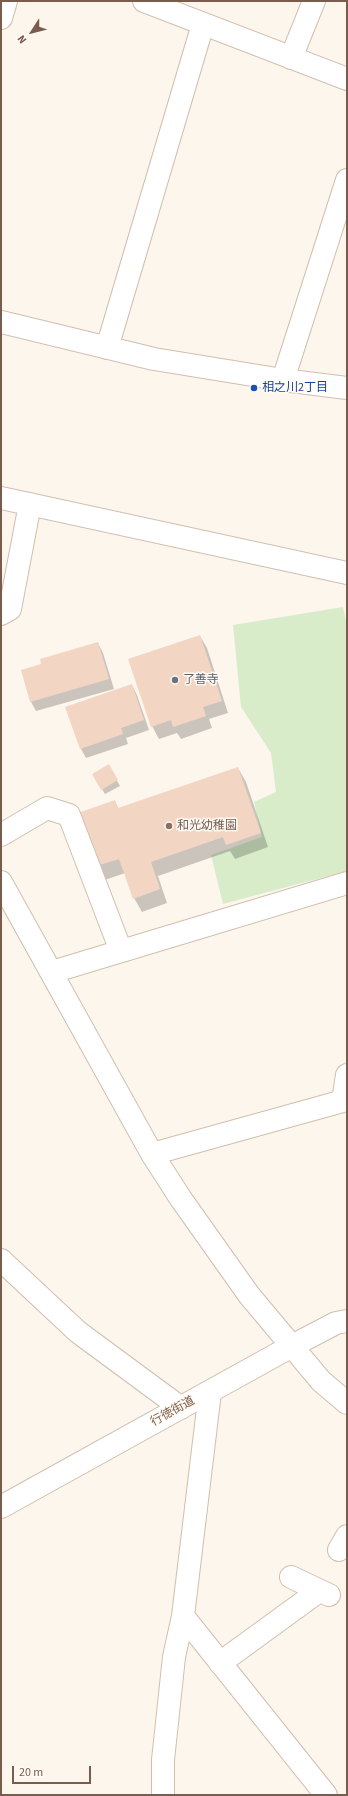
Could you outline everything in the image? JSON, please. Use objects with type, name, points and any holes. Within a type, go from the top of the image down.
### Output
[{"type":"street","points":[[1,18],[6,1]]},
{"type":"street","points":[[144,1],[347,79]]},
{"type":"street","points":[[291,58],[314,1]]},
{"type":"street","points":[[107,348],[203,24]]},
{"type":"street","points":[[283,380],[347,180]]},
{"type":"street","points":[[1,322],[107,348],[215,370],[347,388]]},
{"type":"street","points":[[1,498],[347,573]]},
{"type":"street","points":[[1,614],[10,609],[30,504]]},
{"type":"street","points":[[1,834],[47,808],[69,815],[121,951]]},
{"type":"street","points":[[1,882],[152,1154],[181,1199],[249,1295],[321,1380],[347,1403]]},
{"type":"street","points":[[52,972],[347,883]]},
{"type":"street","points":[[152,1154],[343,1101],[347,1075]]},
{"type":"street","points":[[1,1260],[78,1332],[181,1408]]},
{"type":"street","name":"行徳街道","points":[[1,1506],[292,1346],[336,1323],[347,1321]]},
{"type":"street","points":[[163,1795],[163,1760],[174,1665],[183,1616],[210,1392]]},
{"type":"street","points":[[220,1663],[324,1593],[291,1578]]},
{"type":"street","points":[[183,1616],[326,1795]]},
{"type":"green space","points":[[343,607],[347,625],[347,871],[223,904],[211,855],[262,837],[254,802],[276,792],[271,753],[241,707],[233,625]]},
{"type":"building","name":"了善寺","points":[[200,635],[222,701],[203,707],[206,716],[173,727],[171,720],[151,727],[128,659]]},
{"type":"building","points":[[98,642],[109,679],[30,702],[21,670],[41,664],[40,659]]},
{"type":"building","points":[[132,684],[144,720],[121,728],[123,734],[80,749],[65,707]]},
{"type":"building","points":[[109,764],[118,780],[101,790],[92,774]]},
{"type":"building","points":[[238,767],[261,833],[226,845],[223,837],[151,862],[160,889],[133,899],[119,859],[96,866],[78,813],[115,800],[118,808]]},
{"type":"place","name":"相之川2丁目","points":[[254,388]]},
{"type":"place","name":"了善寺","points":[[175,680]]},
{"type":"place","name":"和光幼稚園","points":[[169,826]]}]
